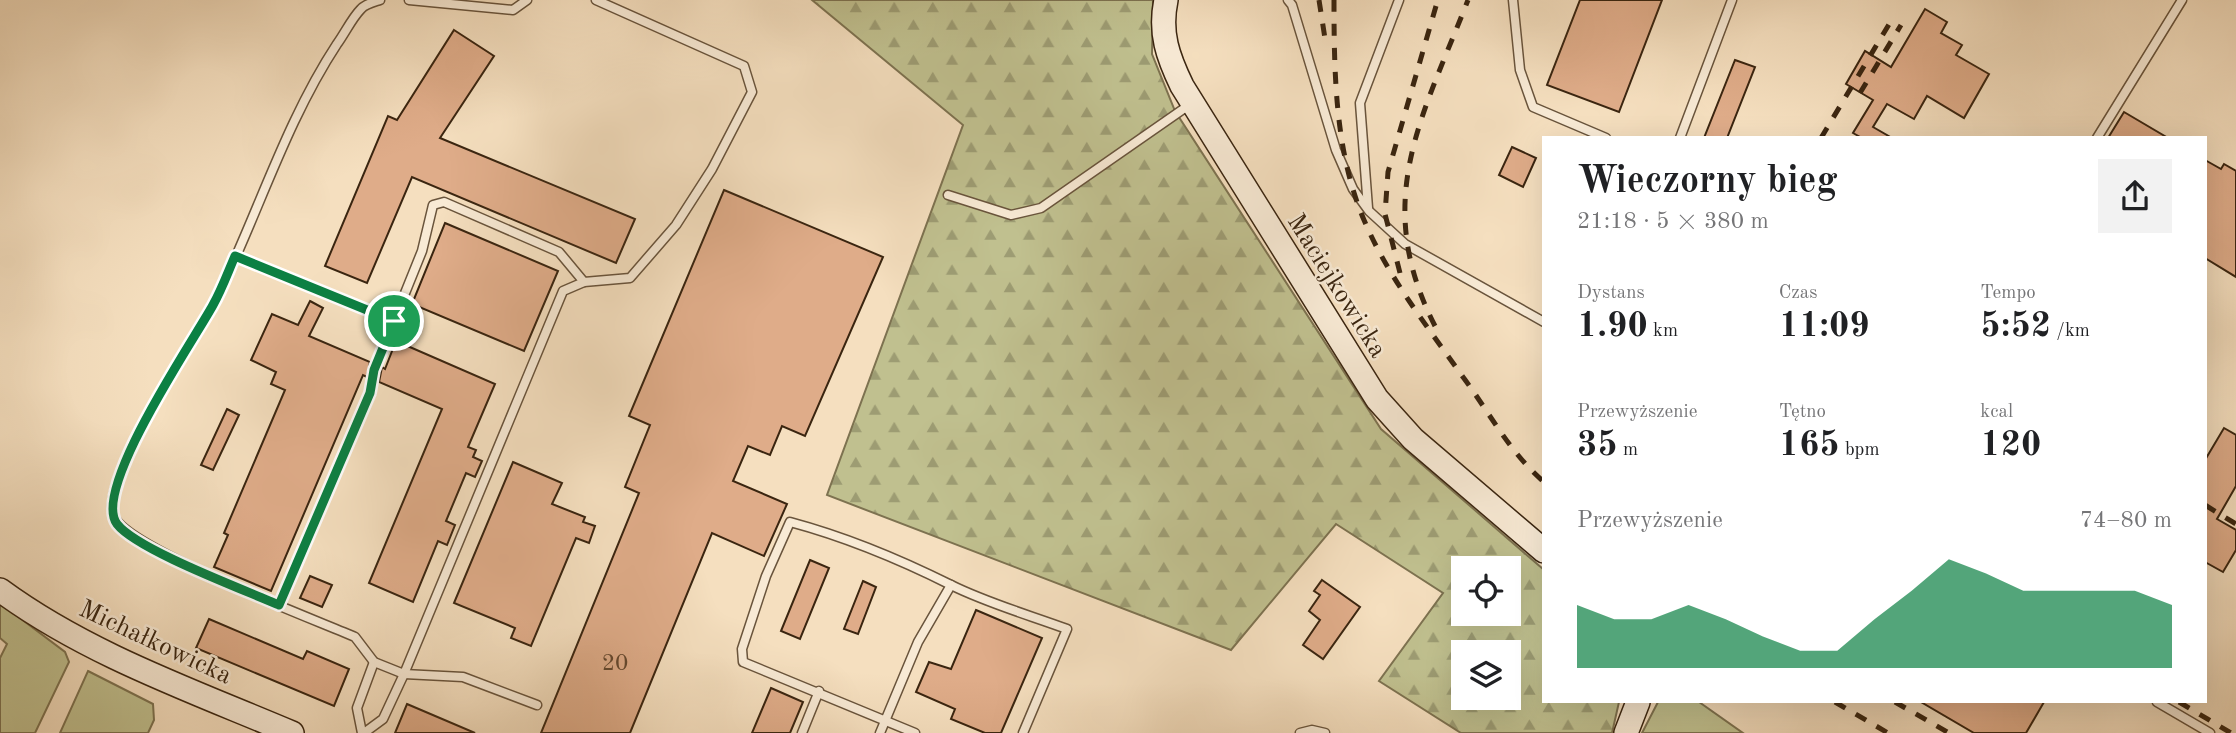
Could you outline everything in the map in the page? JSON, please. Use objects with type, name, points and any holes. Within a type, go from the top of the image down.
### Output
[{"type":"street","name":"Maciejkowicka","points":[[1166,0],[1162,19],[1167,55],[1192,103],[1377,399],[1413,439],[1542,549]]},
{"type":"street","name":"Michałkowicka","points":[[0,590],[84,641],[292,733]]},
{"type":"street","points":[[1626,733],[1638,703]]},
{"type":"lane","points":[[380,0],[362,7],[316,77],[214,304],[159,392],[127,460],[111,500],[113,514],[118,525],[152,548],[355,636],[374,662],[404,674],[463,677],[537,705]]},
{"type":"lane","points":[[409,0],[513,10],[527,0]]},
{"type":"lane","points":[[374,662],[357,708],[363,733],[383,719],[404,674],[563,291],[584,282],[631,278],[683,214],[712,169],[752,92],[744,65],[596,0]]},
{"type":"lane","points":[[1288,0],[1292,5],[1336,150],[1353,189],[1369,211],[1405,244],[1542,321]]},
{"type":"lane","points":[[1369,211],[1360,103],[1399,0]]},
{"type":"lane","points":[[1513,0],[1520,70],[1525,91],[1534,107],[1601,136]]},
{"type":"lane","points":[[1681,136],[1732,0]]},
{"type":"lane","points":[[2098,136],[2182,0]]},
{"type":"lane","points":[[948,195],[1011,215],[1041,208],[1192,103]]},
{"type":"lane","points":[[279,605],[370,393],[374,370],[422,251],[428,214],[437,201],[559,252],[584,282]]},
{"type":"lane","points":[[235,256],[394,321]]},
{"type":"lane","points":[[915,733],[819,691],[754,669],[743,662],[742,649],[766,576],[790,522],[832,534],[932,574],[951,585],[1067,629],[1023,733]]},
{"type":"lane","points":[[880,733],[918,642],[951,585]]},
{"type":"lane","points":[[802,733],[819,691]]},
{"type":"lane","points":[[2159,703],[2210,733]]},
{"type":"lane","points":[[1300,733],[1312,730],[1325,733]]},
{"type":"green space","points":[[812,0],[1153,0],[1152,54],[1175,111],[1381,429],[1542,568],[1542,703],[1619,703],[1612,733],[1461,733],[1379,681],[1443,593],[1336,524],[1231,650],[827,495],[963,125]]},
{"type":"green space","points":[[0,603],[65,652],[69,662],[35,733],[0,733],[0,658],[7,644],[0,638]]},
{"type":"green space","points":[[88,671],[153,704],[154,720],[148,733],[60,733]]},
{"type":"green space","points":[[1657,703],[1700,703],[1743,733],[1642,733]]},
{"type":"building","points":[[1580,0],[1662,0],[1619,112],[1547,85]]},
{"type":"building","points":[[1925,9],[1947,22],[1941,33],[1962,45],[1956,55],[1989,74],[1964,118],[1927,96],[1914,119],[1887,104],[1873,127],[1889,136],[1858,136],[1853,133],[1873,100],[1846,84],[1865,51],[1891,67]]},
{"type":"building","points":[[454,30],[494,56],[440,138],[635,219],[616,263],[412,177],[367,283],[325,266],[388,116],[397,120]]},
{"type":"building","points":[[1735,60],[1755,67],[1728,136],[1705,136]]},
{"type":"building","points":[[2124,112],[2165,136],[2109,136]]},
{"type":"building","points":[[1512,147],[1536,158],[1523,187],[1499,175]]},
{"type":"building","points":[[2207,161],[2221,169],[2224,164],[2236,171],[2236,277],[2207,259]]},
{"type":"building","points":[[724,190],[883,257],[805,436],[782,426],[770,455],[748,446],[733,481],[787,504],[764,556],[712,533],[630,733],[541,733],[639,493],[625,487],[650,425],[629,416]]},
{"type":"building","points":[[445,223],[558,271],[524,351],[412,304]]},
{"type":"building","points":[[310,301],[323,308],[309,336],[370,362],[367,377],[363,375],[271,591],[214,567],[228,535],[224,533],[285,390],[271,384],[276,372],[251,360],[272,314],[298,325]]},
{"type":"building","points":[[396,341],[495,384],[468,447],[476,450],[473,457],[482,461],[475,477],[466,473],[446,521],[455,525],[447,545],[438,541],[413,602],[369,583],[442,409],[379,382],[382,367],[385,369]]},
{"type":"building","points":[[227,409],[239,415],[213,470],[201,465]]},
{"type":"building","points":[[2224,428],[2236,435],[2236,486],[2217,519],[2236,530],[2236,550],[2223,572],[2207,563],[2207,457]]},
{"type":"building","points":[[513,462],[562,483],[552,504],[585,517],[583,522],[595,526],[589,543],[576,538],[531,646],[511,638],[515,628],[454,603]]},
{"type":"building","points":[[810,560],[829,568],[800,639],[781,631]]},
{"type":"building","points":[[310,576],[332,585],[322,607],[300,598]]},
{"type":"building","points":[[1322,580],[1360,607],[1323,659],[1303,645],[1320,620],[1309,611],[1320,595],[1314,591]]},
{"type":"building","points":[[863,581],[876,587],[858,634],[844,629]]},
{"type":"building","points":[[976,610],[1042,638],[1001,733],[985,733],[951,719],[955,709],[916,692],[929,662],[951,669]]},
{"type":"building","points":[[209,619],[303,659],[307,651],[349,669],[334,706],[196,648]]},
{"type":"building","points":[[771,688],[803,702],[790,733],[752,733]]},
{"type":"building","points":[[1923,703],[2043,703],[2026,733],[1974,733]]},
{"type":"building","points":[[407,704],[475,733],[395,733]]},
{"type":"railway","points":[[1319,0],[1326,45]]},
{"type":"railway","points":[[1334,0],[1338,112],[1347,167],[1364,220],[1396,281],[1422,320],[1510,445],[1542,480]]},
{"type":"railway","points":[[1435,326],[1416,281],[1407,239],[1405,199],[1410,160],[1420,122],[1468,0]]},
{"type":"railway","points":[[1400,273],[1385,214],[1388,172],[1436,6]]},
{"type":"railway","points":[[1822,136],[1891,21]]},
{"type":"railway","points":[[1860,93],[1901,25]]},
{"type":"railway","points":[[2207,506],[2236,524]]},
{"type":"railway","points":[[1837,703],[1888,733]]},
{"type":"railway","points":[[1897,703],[1949,733]]},
{"type":"railway","points":[[2181,703],[2231,733]]},
{"type":"route","points":[[235,256],[394,321],[374,370],[370,393],[279,605],[152,548],[118,525],[111,500],[122,471],[159,392],[214,304],[235,256]]}]
